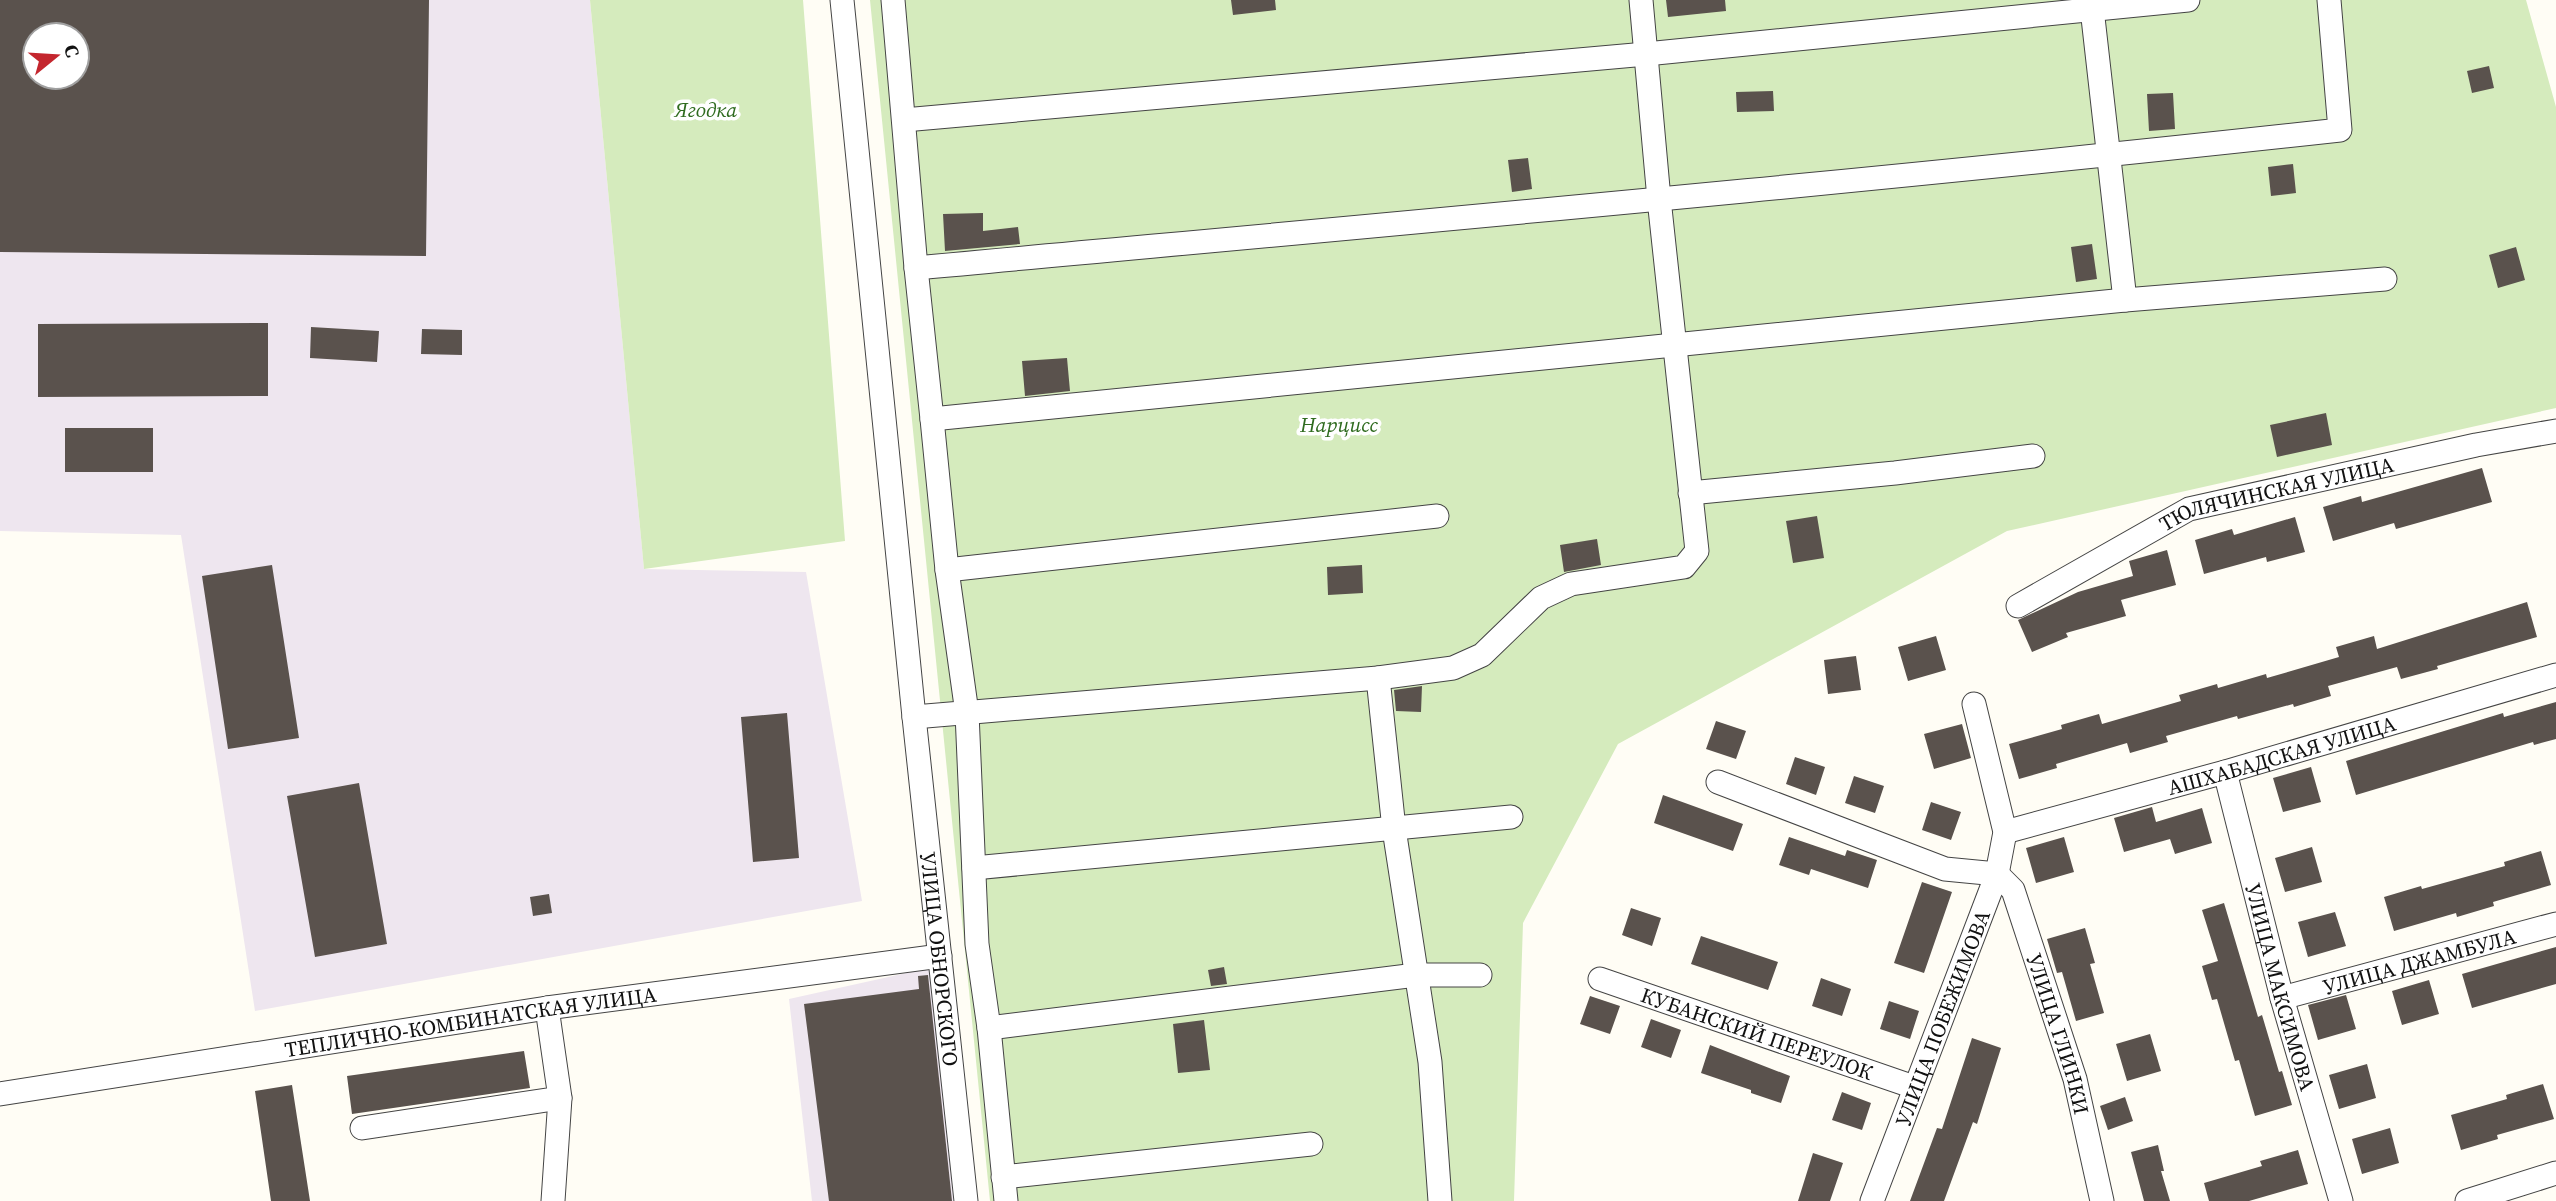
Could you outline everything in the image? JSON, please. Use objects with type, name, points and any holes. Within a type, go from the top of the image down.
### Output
[{"type":"street","name":"УЛИЦА ОБНОРСКОГО","points":[[842,0],[966,1201]]},
{"type":"street","points":[[894,0],[916,268],[947,570],[967,713],[977,944],[989,1028],[1006,1201]]},
{"type":"street","points":[[914,717],[1378,678],[1453,668],[1482,655],[1541,598],[1571,584],[1684,567],[1697,551],[1659,199],[1641,0]]},
{"type":"street","points":[[904,120],[1646,54],[2092,5],[2188,0]]},
{"type":"street","points":[[916,268],[1659,199],[2340,130],[2329,0]]},
{"type":"street","points":[[2092,5],[2125,300]]},
{"type":"street","points":[[932,419],[2125,300],[2385,279]]},
{"type":"street","name":"ТЮЛЯЧИНСКАЯ УЛИЦА","points":[[2018,606],[2189,509],[2476,445],[2556,431]]},
{"type":"street","points":[[1690,493],[2033,457]]},
{"type":"street","points":[[947,570],[1437,516]]},
{"type":"street","name":"АШХАБАДСКАЯ УЛИЦА","points":[[2005,832],[2225,772],[2556,675]]},
{"type":"street","points":[[1378,678],[1394,829],[1430,1062],[1440,1201]]},
{"type":"street","points":[[1974,704],[2005,832]]},
{"type":"street","name":"УЛИЦА МАКСИМОВА","points":[[2225,772],[2282,998],[2341,1201]]},
{"type":"street","points":[[1718,782],[1945,869],[1997,874]]},
{"type":"street","points":[[974,868],[1511,817]]},
{"type":"street","name":"УЛИЦА ПОБЕЖИМОВА","points":[[1872,1201],[1997,874],[2005,832]]},
{"type":"street","name":"УЛИЦА ГЛИНКИ","points":[[1997,874],[2013,890],[2071,1066],[2102,1201]]},
{"type":"street","name":"УЛИЦА ДЖАМБУЛА","points":[[2282,998],[2556,924]]},
{"type":"street","name":"ТЕПЛИЧНО-КОМБИНАТСКАЯ УЛИЦА","points":[[0,1094],[547,1008],[940,956]]},
{"type":"street","points":[[989,1028],[1416,975],[1480,975]]},
{"type":"street","name":"КУБАНСКИЙ ПЕРЕУЛОК","points":[[1600,979],[1914,1087]]},
{"type":"street","points":[[547,1008],[560,1098],[553,1201]]},
{"type":"street","points":[[362,1129],[560,1098]]},
{"type":"street","points":[[1003,1177],[1311,1144]]},
{"type":"street","points":[[2467,1201],[2556,1173]]},
{"type":"shaded area","points":[[0,0],[590,0],[644,569],[806,572],[862,901],[255,1011],[181,535],[0,531]]},
{"type":"shaded area","points":[[938,966],[961,1201],[812,1201],[789,999]]},
{"type":"green space","name":"Ягодка","points":[[590,0],[803,0],[845,541],[644,569]]},
{"type":"green space","name":"Нарцисс","points":[[870,0],[2526,0],[2556,107],[2556,408],[2007,531],[1618,744],[1523,923],[1514,1201],[990,1201]]},
{"type":"building","points":[[0,0],[429,0],[426,256],[0,252]]},
{"type":"building","points":[[1231,0],[1275,0],[1276,10],[1233,15]]},
{"type":"building","points":[[1666,0],[1725,0],[1726,11],[1668,17]]},
{"type":"building","points":[[2489,66],[2494,88],[2472,93],[2467,71]]},
{"type":"building","points":[[1773,91],[1774,111],[1737,112],[1736,92]]},
{"type":"building","points":[[2173,93],[2175,129],[2149,131],[2147,94]]},
{"type":"building","points":[[1528,158],[1532,189],[1512,192],[1508,160]]},
{"type":"building","points":[[2293,164],[2296,193],[2271,196],[2268,167]]},
{"type":"building","points":[[983,213],[983,231],[1018,227],[1020,244],[945,251],[943,214]]},
{"type":"building","points":[[2092,244],[2097,279],[2076,282],[2071,247]]},
{"type":"building","points":[[2516,247],[2525,280],[2498,288],[2489,255]]},
{"type":"building","points":[[268,323],[268,396],[38,397],[38,324]]},
{"type":"building","points":[[311,327],[379,331],[377,362],[310,358]]},
{"type":"building","points":[[422,329],[462,330],[462,355],[421,354]]},
{"type":"building","points":[[1067,358],[1070,391],[1025,396],[1022,361]]},
{"type":"building","points":[[2326,413],[2332,445],[2277,457],[2270,425]]},
{"type":"building","points":[[65,428],[153,428],[153,472],[65,472]]},
{"type":"building","points":[[2482,468],[2492,502],[2396,529],[2394,523],[2333,541],[2323,507],[2361,496],[2362,502]]},
{"type":"building","points":[[1817,516],[1824,558],[1793,563],[1786,521]]},
{"type":"building","points":[[2295,517],[2305,552],[2267,562],[2266,557],[2204,574],[2195,540],[2232,529],[2234,535]]},
{"type":"building","points":[[1597,539],[1601,565],[1564,572],[1560,545]]},
{"type":"building","points":[[2167,550],[2176,585],[2121,600],[2126,616],[2066,633],[2068,637],[2032,652],[2018,620],[2078,592],[2133,576],[2129,561]]},
{"type":"building","points":[[272,565],[299,738],[228,749],[202,576]]},
{"type":"building","points":[[1362,565],[1363,593],[1328,595],[1327,567]]},
{"type":"building","points":[[2527,602],[2537,637],[2401,679],[2397,667],[2328,686],[2331,696],[2294,707],[2293,704],[2238,719],[2237,716],[2166,736],[2168,742],[2130,753],[2127,743],[2056,764],[2057,768],[2019,779],[2009,744],[2062,729],[2061,725],[2099,714],[2102,724],[2181,701],[2179,695],[2217,684],[2218,688],[2266,674],[2267,678],[2339,657],[2336,647],[2374,636],[2377,649]]},
{"type":"building","points":[[1936,636],[1946,670],[1908,681],[1898,647]]},
{"type":"building","points":[[1856,656],[1861,690],[1828,694],[1824,660]]},
{"type":"building","points":[[1422,686],[1421,712],[1396,711],[1394,690]]},
{"type":"building","points":[[2556,702],[2556,739],[2534,745],[2533,742],[2356,795],[2346,761],[2503,713],[2504,717]]},
{"type":"building","points":[[787,713],[799,858],[753,862],[741,717]]},
{"type":"building","points":[[1716,721],[1746,731],[1736,759],[1706,749]]},
{"type":"building","points":[[1962,724],[1971,758],[1934,769],[1924,734]]},
{"type":"building","points":[[1795,757],[1825,767],[1816,795],[1786,784]]},
{"type":"building","points":[[2311,767],[2321,802],[2283,812],[2273,778]]},
{"type":"building","points":[[1854,776],[1884,786],[1875,813],[1845,803]]},
{"type":"building","points":[[359,783],[387,944],[315,957],[287,796]]},
{"type":"building","points":[[1663,795],[1743,824],[1733,851],[1654,823]]},
{"type":"building","points":[[1931,802],[1961,812],[1951,840],[1922,830]]},
{"type":"building","points":[[2152,807],[2156,822],[2202,808],[2212,843],[2175,854],[2170,839],[2124,852],[2114,818]]},
{"type":"building","points":[[1789,837],[1845,856],[1847,850],[1877,860],[1868,888],[1811,869],[1809,875],[1779,865]]},
{"type":"building","points":[[2064,837],[2074,872],[2036,883],[2026,848]]},
{"type":"building","points":[[2312,847],[2322,882],[2285,892],[2275,858]]},
{"type":"building","points":[[2541,851],[2551,885],[2493,902],[2494,906],[2457,917],[2456,913],[2394,931],[2384,897],[2505,866],[2504,862]]},
{"type":"building","points":[[1922,882],[1952,892],[1924,973],[1894,963]]},
{"type":"building","points":[[549,894],[552,913],[533,916],[530,897]]},
{"type":"building","points":[[2224,903],[2258,1017],[2262,1015],[2292,1105],[2255,1116],[2239,1060],[2235,1061],[2217,999],[2212,1000],[2202,966],[2218,961],[2202,910]]},
{"type":"building","points":[[1631,908],[1661,918],[1652,946],[1622,935]]},
{"type":"building","points":[[2335,912],[2346,946],[2308,957],[2298,922]]},
{"type":"building","points":[[2085,928],[2095,963],[2090,964],[2104,1013],[2076,1021],[2062,972],[2057,973],[2047,939]]},
{"type":"building","points":[[1701,936],[1778,962],[1768,990],[1691,964]]},
{"type":"building","points":[[2556,947],[2556,984],[2472,1008],[2462,974]]},
{"type":"building","points":[[1224,967],[1227,984],[1211,986],[1208,970]]},
{"type":"building","points":[[928,975],[952,1201],[829,1201],[804,1004],[919,989],[918,976]]},
{"type":"building","points":[[1821,978],[1851,989],[1842,1016],[1812,1006]]},
{"type":"building","points":[[2429,980],[2439,1014],[2402,1025],[2392,991]]},
{"type":"building","points":[[2346,995],[2356,1029],[2318,1040],[2308,1005]]},
{"type":"building","points":[[1590,996],[1620,1006],[1610,1034],[1580,1024]]},
{"type":"building","points":[[1889,1001],[1919,1011],[1910,1039],[1880,1029]]},
{"type":"building","points":[[1651,1019],[1681,1030],[1671,1058],[1641,1047]]},
{"type":"building","points":[[1204,1020],[1210,1070],[1178,1073],[1173,1024]]},
{"type":"building","points":[[2150,1034],[2161,1071],[2127,1081],[2116,1044]]},
{"type":"building","points":[[1972,1038],[2001,1048],[1977,1124],[1973,1122],[1944,1201],[1910,1201],[1937,1128],[1942,1129]]},
{"type":"building","points":[[1710,1045],[1790,1076],[1781,1103],[1701,1073]]},
{"type":"building","points":[[524,1051],[530,1088],[352,1114],[347,1076]]},
{"type":"building","points":[[2367,1064],[2376,1098],[2339,1109],[2329,1075]]},
{"type":"building","points":[[2543,1084],[2554,1119],[2497,1135],[2498,1139],[2461,1150],[2451,1115],[2507,1099],[2506,1095]]},
{"type":"building","points":[[292,1085],[310,1201],[271,1201],[255,1091]]},
{"type":"building","points":[[1842,1092],[1871,1103],[1862,1130],[1832,1120]]},
{"type":"building","points":[[2125,1097],[2133,1121],[2108,1130],[2100,1106]]},
{"type":"building","points":[[2390,1128],[2399,1163],[2362,1174],[2352,1139]]},
{"type":"building","points":[[2158,1145],[2164,1171],[2161,1171],[2170,1201],[2144,1201],[2131,1152]]},
{"type":"building","points":[[2298,1150],[2308,1184],[2249,1201],[2209,1201],[2204,1183],[2262,1166],[2260,1161]]},
{"type":"building","points":[[1813,1153],[1843,1163],[1830,1201],[1798,1201]]}]
